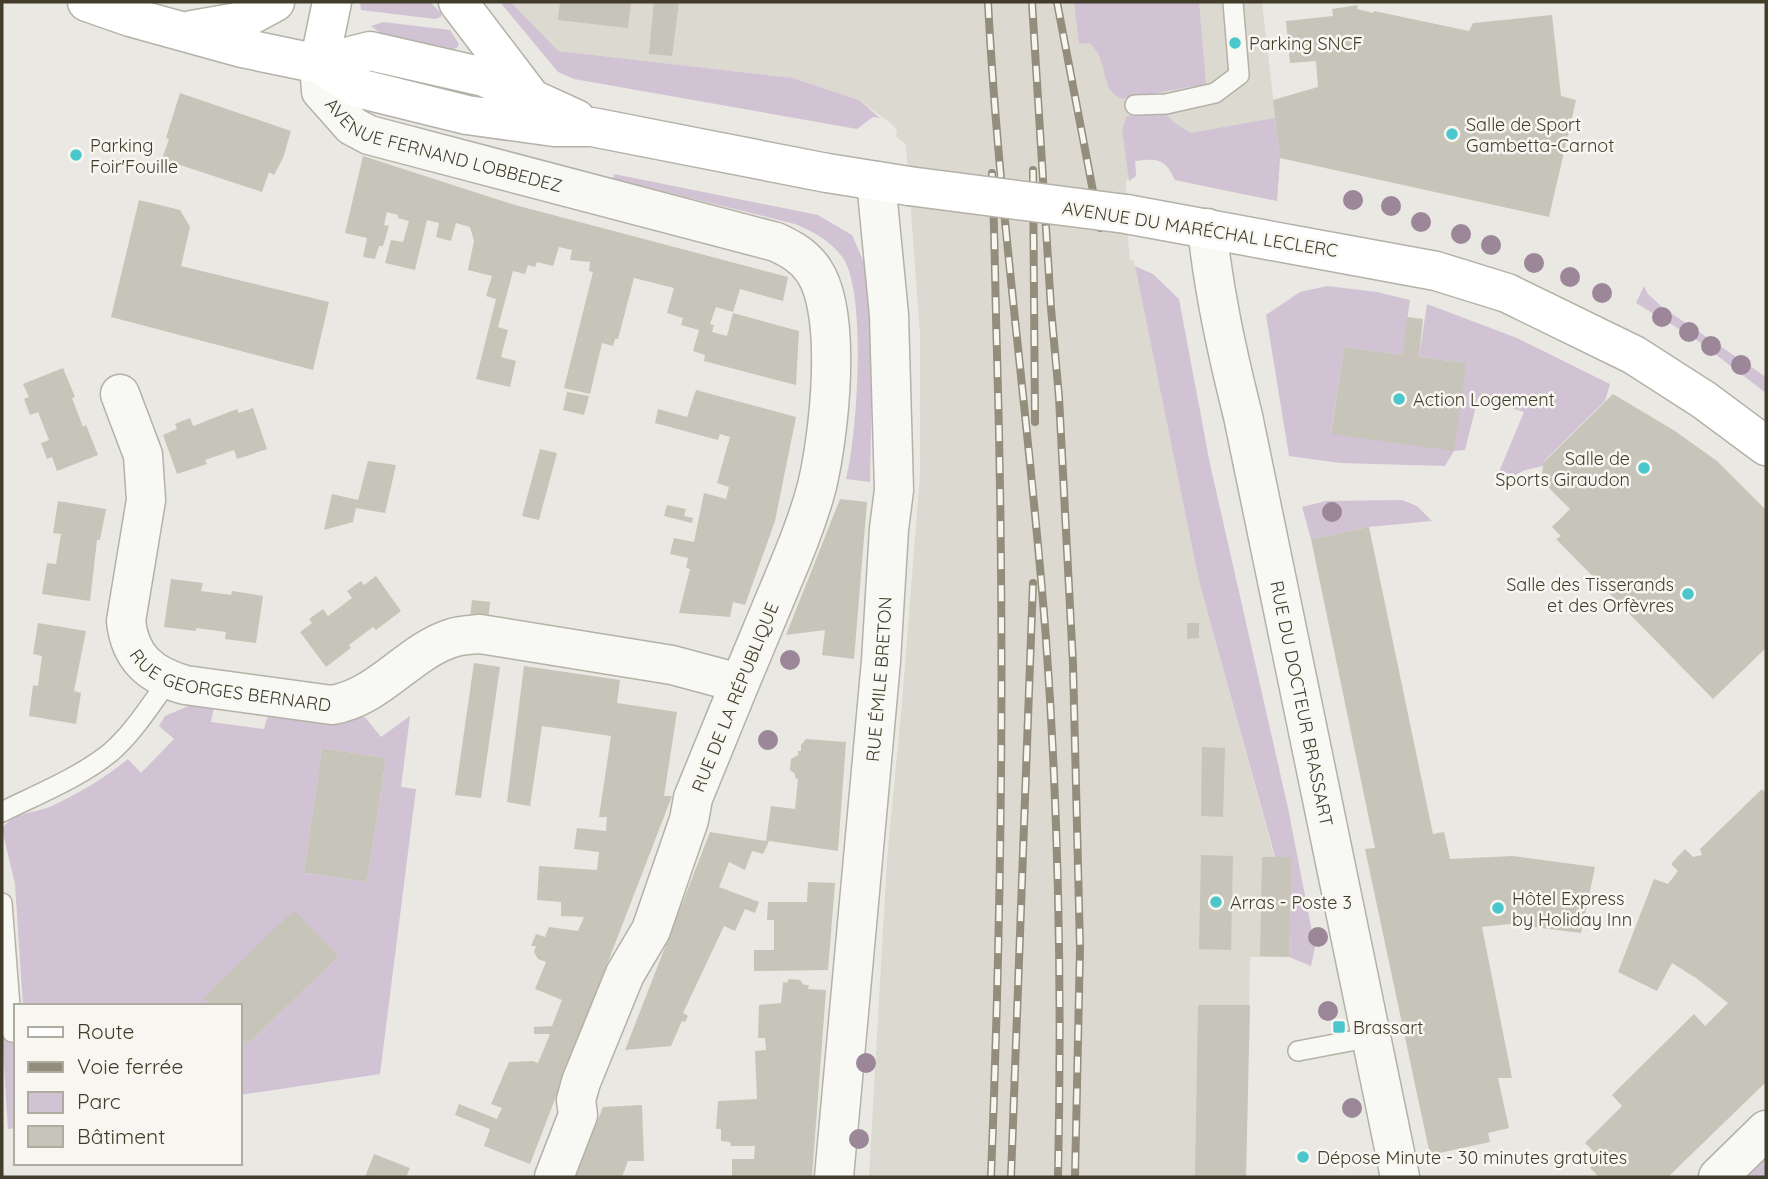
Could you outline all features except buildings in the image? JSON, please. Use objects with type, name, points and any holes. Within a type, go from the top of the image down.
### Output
[{"type":"main road","name":"AVENUE FERNAND LOBBEDEZ","points":[[87,2],[130,17],[242,48],[319,64]]},
{"type":"main road","points":[[185,32],[238,22],[275,2]]},
{"type":"main road","points":[[319,64],[332,2]]},
{"type":"main road","points":[[458,2],[530,96]]},
{"type":"main road","name":"AVENUE DU MARÉCHAL LECLERC","points":[[319,64],[370,51],[484,76],[592,127]]},
{"type":"main road","name":"AVENUE DU MARÉCHAL LECLERC","points":[[319,64],[358,88],[467,115],[554,127],[592,127],[893,183],[1126,214],[1436,271],[1507,293],[1634,355],[1704,400],[1766,446]]},
{"type":"street","name":"AVENUE FERNAND LOBBEDEZ","points":[[319,64],[321,91],[352,126],[369,135],[776,242],[793,250]]},
{"type":"street","name":"RUE ÉMILE BRETON","points":[[834,1177],[894,490],[889,316],[893,183]]},
{"type":"street","name":"RUE DU DOCTEUR BRASSART","points":[[1207,228],[1214,291],[1400,1177]]},
{"type":"street","name":"RUE DE LA RÉPUBLIQUE","points":[[554,1177],[578,1115],[576,1100],[581,1082],[625,974],[651,930],[689,820],[692,799],[815,493],[829,402],[830,332],[822,287],[814,271],[793,250]]},
{"type":"street","name":"RUE GEORGES BERNARD","points":[[120,394],[143,455],[146,500],[126,621],[128,637],[144,664],[155,674],[185,685],[332,705],[350,702],[366,694],[431,648],[454,637],[480,634],[672,665],[739,683]]},
{"type":"street","points":[[1718,1177],[1766,1130]]},
{"type":"lane","points":[[1135,105],[1166,104],[1215,93],[1240,75],[1233,2]]},
{"type":"lane","points":[[2,813],[84,771],[110,752],[127,737],[169,680]]},
{"type":"lane","points":[[2,903],[12,1032]]},
{"type":"lane","points":[[1298,1051],[1372,1037]]},
{"type":"shaded area","points":[[511,2],[1262,2],[1280,158],[1277,201],[1175,180],[1168,165],[1153,158],[1135,161],[1136,176],[1126,181],[1130,260],[1134,261],[1199,581],[1274,856],[1292,857],[1289,957],[1250,957],[1246,1177],[869,1177],[887,860],[920,475],[920,334],[906,145],[896,136],[897,131],[893,125],[859,100],[793,78],[557,51]]},
{"type":"green space","points":[[360,2],[430,2],[441,13],[441,17],[435,19],[361,10]]},
{"type":"green space","points":[[500,2],[511,2],[558,51],[793,78],[859,100],[880,118],[873,117],[857,129],[574,79],[558,72]]},
{"type":"green space","points":[[1074,2],[1199,2],[1206,84],[1123,99],[1115,95],[1107,82],[1096,50],[1089,43],[1079,44]]},
{"type":"green space","points":[[383,22],[450,30],[459,44],[457,48],[450,50],[383,35],[371,26]]},
{"type":"green space","points":[[1164,112],[1173,122],[1191,133],[1275,118],[1280,158],[1277,201],[1175,180],[1168,168],[1156,160],[1135,161],[1136,176],[1129,181],[1122,129],[1127,116]]},
{"type":"green space","points":[[614,174],[818,215],[852,235],[868,272],[873,337],[870,482],[846,479],[854,431],[858,366],[855,302],[843,258],[822,238],[795,224],[613,179]]},
{"type":"green space","points":[[1135,266],[1153,274],[1179,299],[1210,464],[1288,808],[1315,947],[1311,966],[1289,957],[1292,858],[1275,857],[1199,581]]},
{"type":"green space","points":[[1327,286],[1377,292],[1410,300],[1402,355],[1344,347],[1331,433],[1465,363],[1419,357],[1427,304],[1517,338],[1610,384],[1605,401],[1543,462],[1543,466],[1525,470],[1506,480],[1498,474],[1524,412],[1478,398],[1465,450],[1454,451],[1445,466],[1340,463],[1289,456],[1266,315],[1300,292]]},
{"type":"green space","points":[[1644,286],[1648,294],[1662,307],[1766,377],[1766,393],[1694,338],[1636,303]]},
{"type":"green space","points":[[1402,500],[1417,506],[1432,521],[1369,527],[1311,539],[1302,507],[1326,501]]},
{"type":"green space","points":[[193,704],[214,707],[211,722],[264,729],[269,712],[304,721],[365,717],[381,737],[410,716],[401,787],[416,789],[380,1074],[242,1095],[242,1038],[248,1044],[339,956],[294,911],[213,1004],[23,1004],[15,884],[2,829],[19,816],[47,808],[83,790],[128,759],[141,773],[174,739],[159,726],[165,716]],"holes":[[[322,748],[386,758],[367,882],[304,873]]]},
{"type":"green space","points":[[14,1034],[14,1128],[8,1129],[2,1035]]},
{"type":"green space","points":[[1766,1146],[1766,1177],[1734,1177]]},
{"type":"railway","points":[[988,2],[999,161],[1046,639],[1054,773],[1060,1042],[1058,1177]]},
{"type":"railway","points":[[1032,2],[1059,397],[1073,664],[1080,948],[1075,1177]]},
{"type":"railway","points":[[1057,2],[1100,228]]},
{"type":"railway","points":[[1033,170],[1035,422]]},
{"type":"railway","points":[[991,1177],[998,971],[1002,662],[992,173]]},
{"type":"railway","points":[[1011,1177],[1033,583]]},
{"type":"place","name":"Parking SNCF","points":[[1235,43]]},
{"type":"place","name":"Salle de Sport Gambetta-Carnot","points":[[1452,134]]},
{"type":"place","name":"Parking Foir'Fouille","points":[[76,155]]},
{"type":"place","name":"Action Logement","points":[[1399,399]]},
{"type":"place","name":"Salle de Sports Giraudon","points":[[1644,468]]},
{"type":"place","name":"Salle des Tisserands et des Orfèvres","points":[[1688,594]]},
{"type":"place","name":"Arras - Poste 3","points":[[1216,902]]},
{"type":"place","name":"Hôtel Express by Holiday Inn","points":[[1498,908]]},
{"type":"place","name":"Brassart","points":[[1339,1027]]},
{"type":"place","name":"Dépose Minute - 30 minutes gratuites","points":[[1303,1157]]}]
